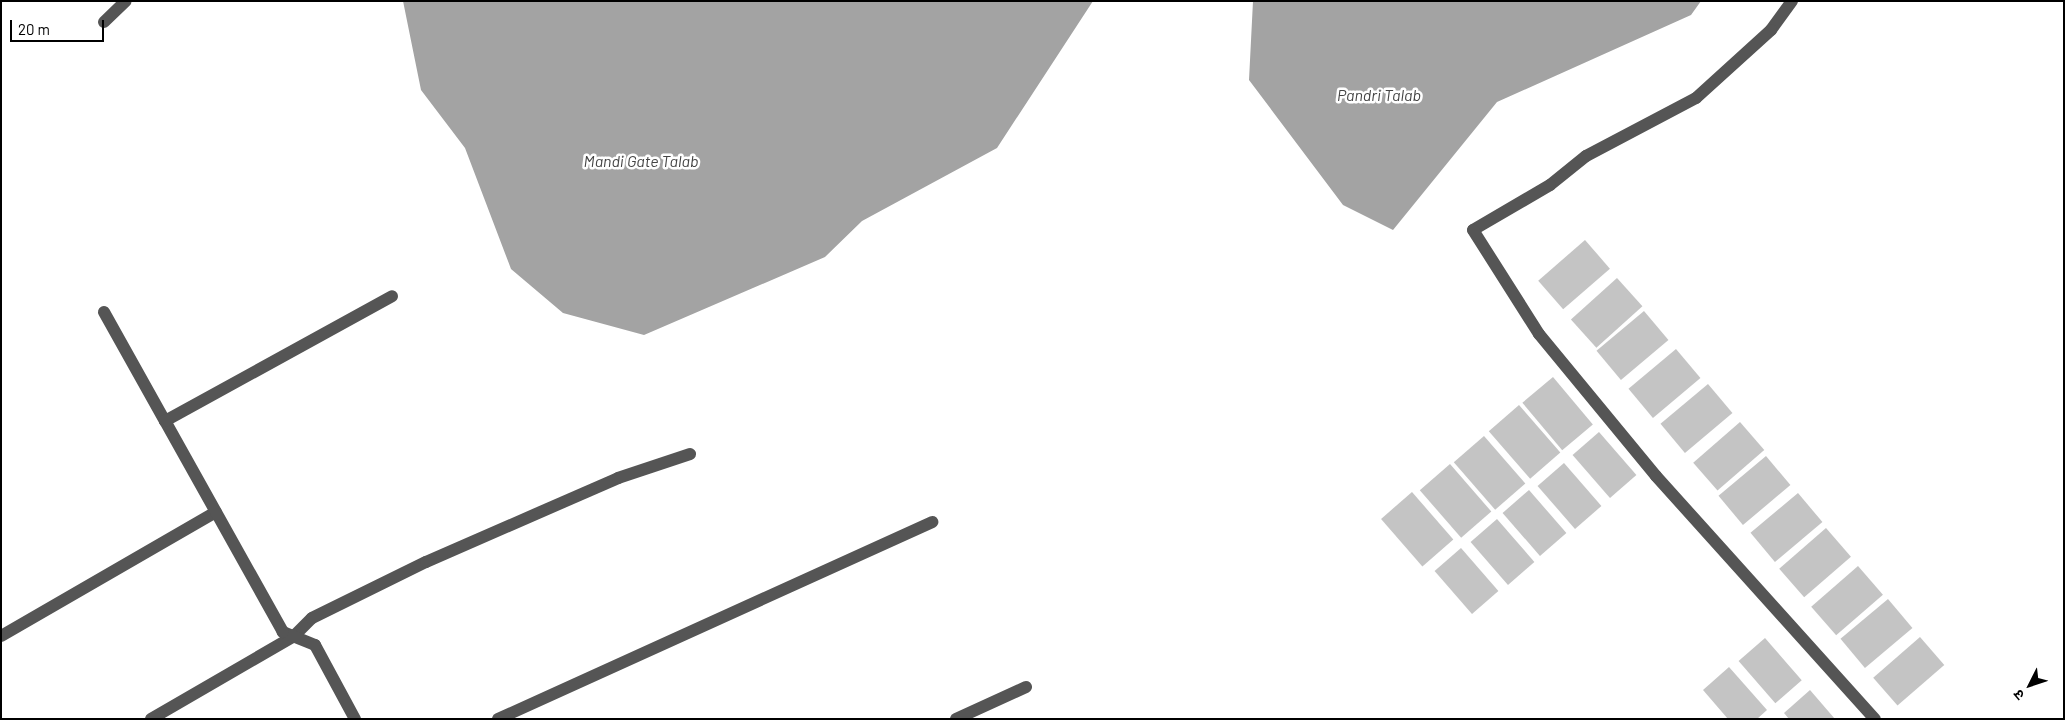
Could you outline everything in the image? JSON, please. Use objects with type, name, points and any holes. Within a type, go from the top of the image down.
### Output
[{"type":"street","points":[[104,22],[126,1]]},
{"type":"street","points":[[1792,1],[1771,30],[1696,98],[1586,156],[1550,185],[1473,230],[1539,334],[1656,476],[1875,719]]},
{"type":"street","points":[[165,421],[392,296]]},
{"type":"street","points":[[104,312],[284,632],[316,645],[355,719]]},
{"type":"street","points":[[151,719],[294,636],[312,618],[426,562],[618,478],[690,454]]},
{"type":"street","points":[[1,636],[216,512]]},
{"type":"street","points":[[498,719],[932,522]]},
{"type":"street","points":[[956,719],[1026,687]]},
{"type":"water","name":"Mandi Gate Talab","points":[[403,1],[1093,1],[997,148],[862,221],[825,257],[644,335],[563,313],[511,269],[465,148],[421,90]]},
{"type":"water","name":"Pandri Talab","points":[[1253,1],[1701,1],[1691,15],[1497,102],[1393,230],[1343,205],[1249,80]]},
{"type":"building","points":[[1585,240],[1610,269],[1563,309],[1538,281]]},
{"type":"building","points":[[1617,278],[1642,306],[1596,348],[1571,319]]},
{"type":"building","points":[[1644,311],[1668,340],[1621,380],[1597,351]]},
{"type":"building","points":[[1676,349],[1700,378],[1653,418],[1629,389]]},
{"type":"building","points":[[1553,377],[1593,424],[1562,450],[1522,403]]},
{"type":"building","points":[[1708,384],[1732,413],[1685,453],[1661,424]]},
{"type":"building","points":[[1519,405],[1560,453],[1530,479],[1489,431]]},
{"type":"building","points":[[1740,422],[1764,450],[1717,491],[1693,463]]},
{"type":"building","points":[[1599,432],[1636,475],[1610,498],[1573,455]]},
{"type":"building","points":[[1484,436],[1525,484],[1495,510],[1454,462]]},
{"type":"building","points":[[1766,456],[1790,485],[1743,525],[1719,496]]},
{"type":"building","points":[[1564,463],[1601,506],[1575,529],[1538,486]]},
{"type":"building","points":[[1450,464],[1491,512],[1461,538],[1420,490]]},
{"type":"building","points":[[1529,490],[1566,533],[1540,556],[1503,513]]},
{"type":"building","points":[[1412,492],[1453,540],[1422,566],[1381,519]]},
{"type":"building","points":[[1798,493],[1822,522],[1775,562],[1751,533]]},
{"type":"building","points":[[1497,519],[1534,562],[1508,585],[1471,542]]},
{"type":"building","points":[[1826,528],[1851,557],[1804,597],[1779,569]]},
{"type":"building","points":[[1461,548],[1498,591],[1472,614],[1435,571]]},
{"type":"building","points":[[1858,566],[1883,595],[1836,635],[1811,607]]},
{"type":"building","points":[[1888,599],[1912,628],[1865,668],[1841,639]]},
{"type":"building","points":[[1920,637],[1944,665],[1897,706],[1873,678]]},
{"type":"building","points":[[1765,638],[1802,680],[1775,703],[1739,661]]},
{"type":"building","points":[[1729,667],[1767,710],[1757,719],[1728,719],[1703,690]]},
{"type":"building","points":[[1810,690],[1835,719],[1789,719],[1784,713]]}]
